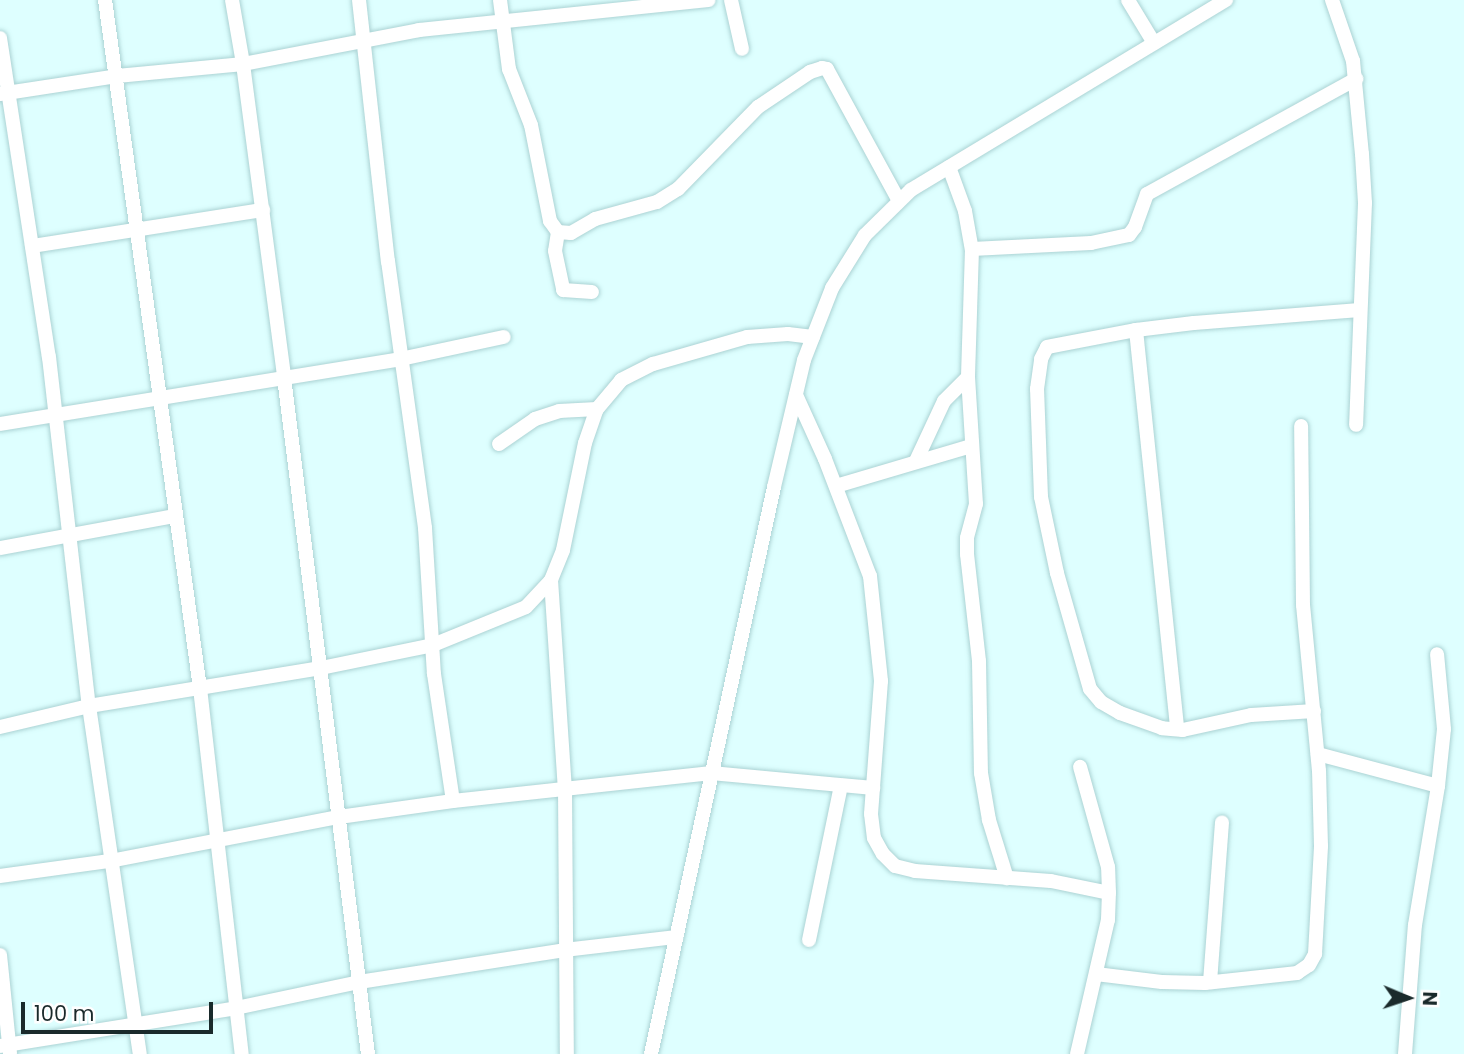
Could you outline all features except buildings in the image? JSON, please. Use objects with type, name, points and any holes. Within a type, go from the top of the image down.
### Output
[{"type":"street","points":[[105,0],[200,688],[242,1054]]},
{"type":"street","points":[[232,0],[243,64],[284,377],[368,1054]]},
{"type":"street","points":[[359,0],[401,359],[425,528],[437,701],[453,801]]},
{"type":"street","points":[[500,0],[509,69],[531,125],[550,221],[558,232],[555,251],[563,290],[592,292]]},
{"type":"street","points":[[4,93],[117,76],[243,64],[364,40],[502,19],[708,0]]},
{"type":"street","points":[[731,0],[742,49]]},
{"type":"street","points":[[1128,0],[1154,43]]},
{"type":"street","points":[[650,1054],[796,394],[813,337],[832,288],[864,235],[911,190],[1226,0]]},
{"type":"street","points":[[1332,0],[1353,61],[1356,79],[1365,203],[1356,425]]},
{"type":"street","points":[[0,38],[4,93],[32,246],[89,706],[140,1054]]},
{"type":"street","points":[[558,232],[571,233],[595,219],[657,202],[678,189],[758,107],[810,72],[822,68],[827,69],[899,201]]},
{"type":"street","points":[[972,249],[1091,243],[1129,235],[1135,227],[1147,194],[1356,79]]},
{"type":"street","points":[[949,167],[965,211],[972,249],[968,377],[976,503],[967,538],[967,554],[979,660],[981,773],[989,820],[1007,878]]},
{"type":"street","points":[[32,246],[262,210]]},
{"type":"street","points":[[1314,711],[1251,715],[1177,729],[1147,725],[1101,702],[1090,689],[1057,573],[1041,497],[1037,389],[1043,352],[1048,347],[1136,330],[1359,310]]},
{"type":"street","points":[[1136,330],[1177,729]]},
{"type":"street","points":[[0,727],[89,706],[320,668],[433,645],[526,607],[551,580],[563,550],[585,443],[597,409],[621,380],[653,364],[747,337],[788,334],[813,337]]},
{"type":"street","points":[[0,424],[401,359],[505,337]]},
{"type":"street","points":[[916,461],[944,401],[968,377]]},
{"type":"street","points":[[796,394],[836,485],[870,576],[881,681],[873,788],[874,838],[895,866],[915,871],[1051,881],[1109,893]]},
{"type":"street","points":[[499,444],[535,419],[559,411],[597,409]]},
{"type":"street","points":[[1096,974],[1162,982],[1210,982],[1297,973],[1310,965],[1315,954],[1321,846],[1318,754],[1302,593],[1301,426]]},
{"type":"street","points":[[836,485],[971,446]]},
{"type":"street","points":[[0,548],[175,516]]},
{"type":"street","points":[[551,580],[565,789],[567,1054]]},
{"type":"street","points":[[1405,1054],[1415,925],[1438,786],[1444,729],[1437,654]]},
{"type":"street","points":[[1318,754],[1438,786]]},
{"type":"street","points":[[1077,1054],[1108,920],[1109,893],[1108,867],[1080,767]]},
{"type":"street","points":[[0,876],[110,861],[339,817],[453,801],[711,774],[873,788]]},
{"type":"street","points":[[809,940],[841,786]]},
{"type":"street","points":[[1210,982],[1222,821]]},
{"type":"street","points":[[0,955],[6,1048],[359,982],[565,950],[676,937]]}]
